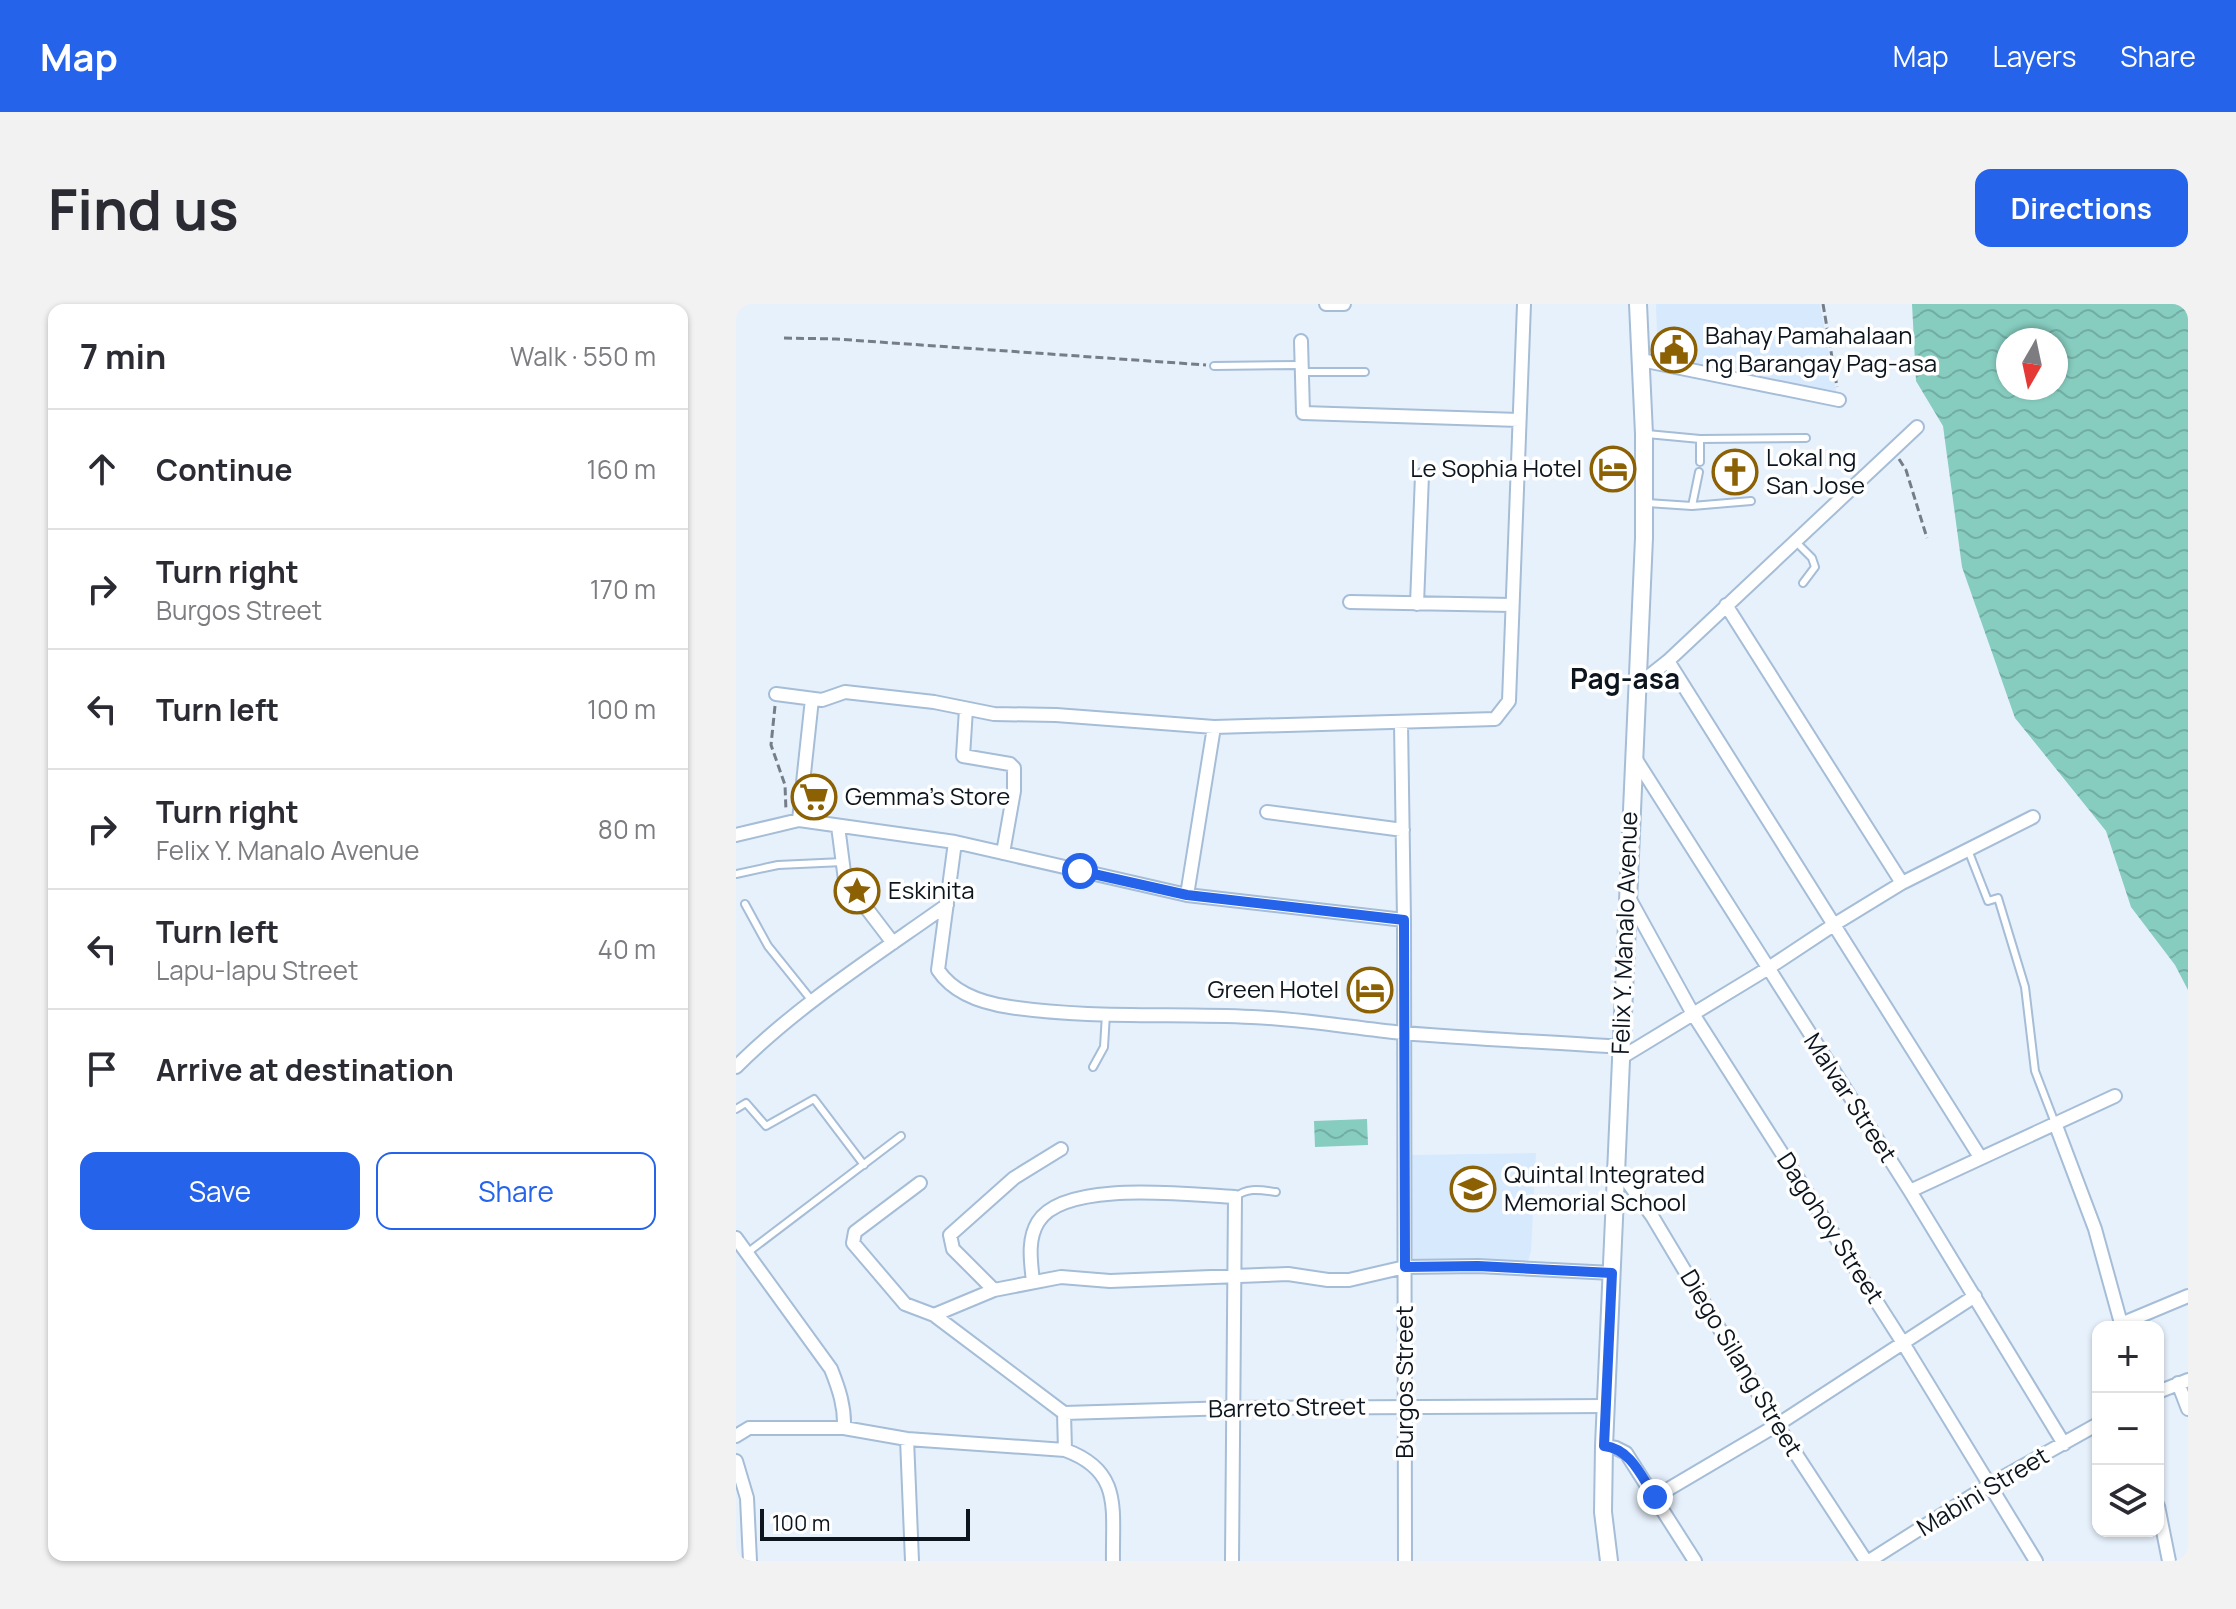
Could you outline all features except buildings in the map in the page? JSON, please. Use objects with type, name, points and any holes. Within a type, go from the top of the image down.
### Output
[{"type":"main road","name":"Felix Y. Manalo Avenue","points":[[1609,1561],[1603,1512],[1605,1406],[1633,755],[1639,684],[1644,434],[1638,304]]},
{"type":"street","points":[[1326,304],[1344,304]]},
{"type":"street","points":[[776,694],[822,700],[845,692],[934,702],[994,714],[1056,715],[1214,727],[1495,719],[1509,701],[1524,304]]},
{"type":"street","points":[[1301,341],[1303,413],[1519,420]]},
{"type":"street","points":[[1641,360],[1839,400]]},
{"type":"street","points":[[1639,684],[1668,661],[1917,427]]},
{"type":"street","points":[[1417,604],[1422,475]]},
{"type":"street","points":[[1350,602],[1512,605]]},
{"type":"street","points":[[1726,605],[1902,883]]},
{"type":"street","points":[[1668,661],[1980,1157]]},
{"type":"street","points":[[792,821],[812,699]]},
{"type":"street","points":[[966,709],[963,756],[1010,764],[1014,768],[1014,791],[1003,853]]},
{"type":"street","name":"Burgos Street","points":[[1401,723],[1405,1561]]},
{"type":"street","points":[[1187,895],[1214,727]]},
{"type":"street","name":"Malvar Street","points":[[1633,755],[1910,1191],[2064,1444]]},
{"type":"street","points":[[1267,812],[1403,830]]},
{"type":"street","points":[[955,842],[938,970],[945,981],[977,1000],[1010,1007],[1106,1014],[1253,1017],[1620,1053],[1693,1014],[1902,883],[2033,817]]},
{"type":"street","points":[[736,835],[792,821],[838,826],[955,842],[1187,895],[1404,920]]},
{"type":"street","points":[[838,826],[845,880],[893,943]]},
{"type":"street","name":"Dagohoy Street","points":[[1627,893],[1693,1014],[1903,1343],[2036,1561]]},
{"type":"street","points":[[736,1067],[760,1043],[813,1002],[947,905]]},
{"type":"street","points":[[1910,1191],[2115,1096]]},
{"type":"street","points":[[2055,1123],[2095,1229],[2120,1321]]},
{"type":"street","points":[[994,1290],[953,1249],[950,1235],[1014,1178],[1061,1149]]},
{"type":"street","name":"Diego Silang Street","points":[[1616,1166],[1652,1216],[1777,1425],[1867,1561]]},
{"type":"street","points":[[920,1183],[855,1232],[853,1243],[905,1304],[934,1315],[1064,1413],[1065,1450]]},
{"type":"street","points":[[1033,1282],[1031,1240],[1039,1221],[1052,1207],[1116,1192],[1235,1197],[1232,1561]]},
{"type":"street","points":[[736,1238],[831,1369],[839,1387],[844,1428]]},
{"type":"street","points":[[934,1315],[994,1290],[1061,1277],[1110,1281],[1288,1274],[1349,1280],[1405,1267],[1478,1266],[1612,1273]]},
{"type":"street","points":[[1655,1497],[1777,1425],[1975,1296]]},
{"type":"street","points":[[2132,1321],[2188,1296]]},
{"type":"street","points":[[2164,1390],[2183,1382],[2188,1409]]},
{"type":"street","name":"Barreto Street","points":[[1064,1413],[1232,1408],[1605,1406]]},
{"type":"street","points":[[736,1436],[749,1428],[844,1428],[907,1439],[1065,1450],[1098,1467],[1112,1497],[1113,1561],[1103,1561]]},
{"type":"street","name":"Mabini Street","points":[[1867,1561],[1989,1485],[2092,1428]]},
{"type":"street","points":[[907,1439],[912,1561]]},
{"type":"street","points":[[1604,1446],[1626,1453],[1695,1561]]},
{"type":"street","points":[[736,1461],[747,1498],[750,1561]]},
{"type":"street","points":[[2164,1536],[2169,1561]]},
{"type":"lane","points":[[1214,366],[1365,372]]},
{"type":"lane","points":[[1644,434],[1700,439],[1806,438]]},
{"type":"lane","points":[[1700,439],[1700,462]]},
{"type":"lane","points":[[1692,506],[1699,472]]},
{"type":"lane","points":[[1643,503],[1692,506],[1751,501]]},
{"type":"lane","points":[[1794,540],[1812,558],[1815,567],[1803,583]]},
{"type":"lane","points":[[1968,850],[1988,901],[1998,898],[2025,987],[2035,1071],[2055,1123]]},
{"type":"lane","points":[[736,874],[778,865],[843,862]]},
{"type":"lane","points":[[745,904],[768,946],[813,1002]]},
{"type":"lane","points":[[1093,1067],[1104,1047],[1106,1014]]},
{"type":"lane","points":[[736,1109],[746,1103],[766,1126],[814,1099],[864,1165]]},
{"type":"lane","points":[[747,1253],[901,1136]]},
{"type":"lane","points":[[1235,1197],[1254,1189],[1276,1192]]},
{"type":"path","points":[[1823,304],[1839,400]]},
{"type":"path","points":[[784,338],[1214,366]]},
{"type":"path","points":[[1893,449],[1906,470],[1927,538]]},
{"type":"path","points":[[776,694],[771,745],[785,785],[792,821]]},
{"type":"shaded area","points":[[1656,304],[1820,304],[1837,396],[1686,367],[1687,337],[1657,334]]},
{"type":"shaded area","name":"Quintal Integrated Memorial School","points":[[1536,1153],[1528,1261],[1413,1259],[1411,1155]]},
{"type":"water","points":[[1912,304],[2188,304],[2188,990],[2175,965],[2131,907],[2106,831],[2015,718],[1962,567],[1943,426],[1916,381]]},
{"type":"water","points":[[1367,1119],[1368,1145],[1315,1147],[1314,1121]]},
{"type":"place","name":"Bahay Pamahalaan ng Barangay Pag-asa","points":[[1674,350]]},
{"type":"place","name":"Le Sophia Hotel","points":[[1613,469]]},
{"type":"place","name":"Lokal ng San Jose","points":[[1735,472]]},
{"type":"place","name":"Gemma's Store","points":[[814,797]]},
{"type":"place","name":"Eskinita","points":[[857,891]]},
{"type":"place","name":"Green Hotel","points":[[1370,990]]},
{"type":"place","name":"Quintal Integrated Memorial School","points":[[1473,1189]]},
{"type":"district","name":"Pag-asa","points":[[1625,679]]},
{"type":"route","points":[[1080,871],[1187,895],[1404,920],[1405,1267],[1478,1266],[1612,1273],[1604,1446],[1626,1453],[1655,1497]]}]
